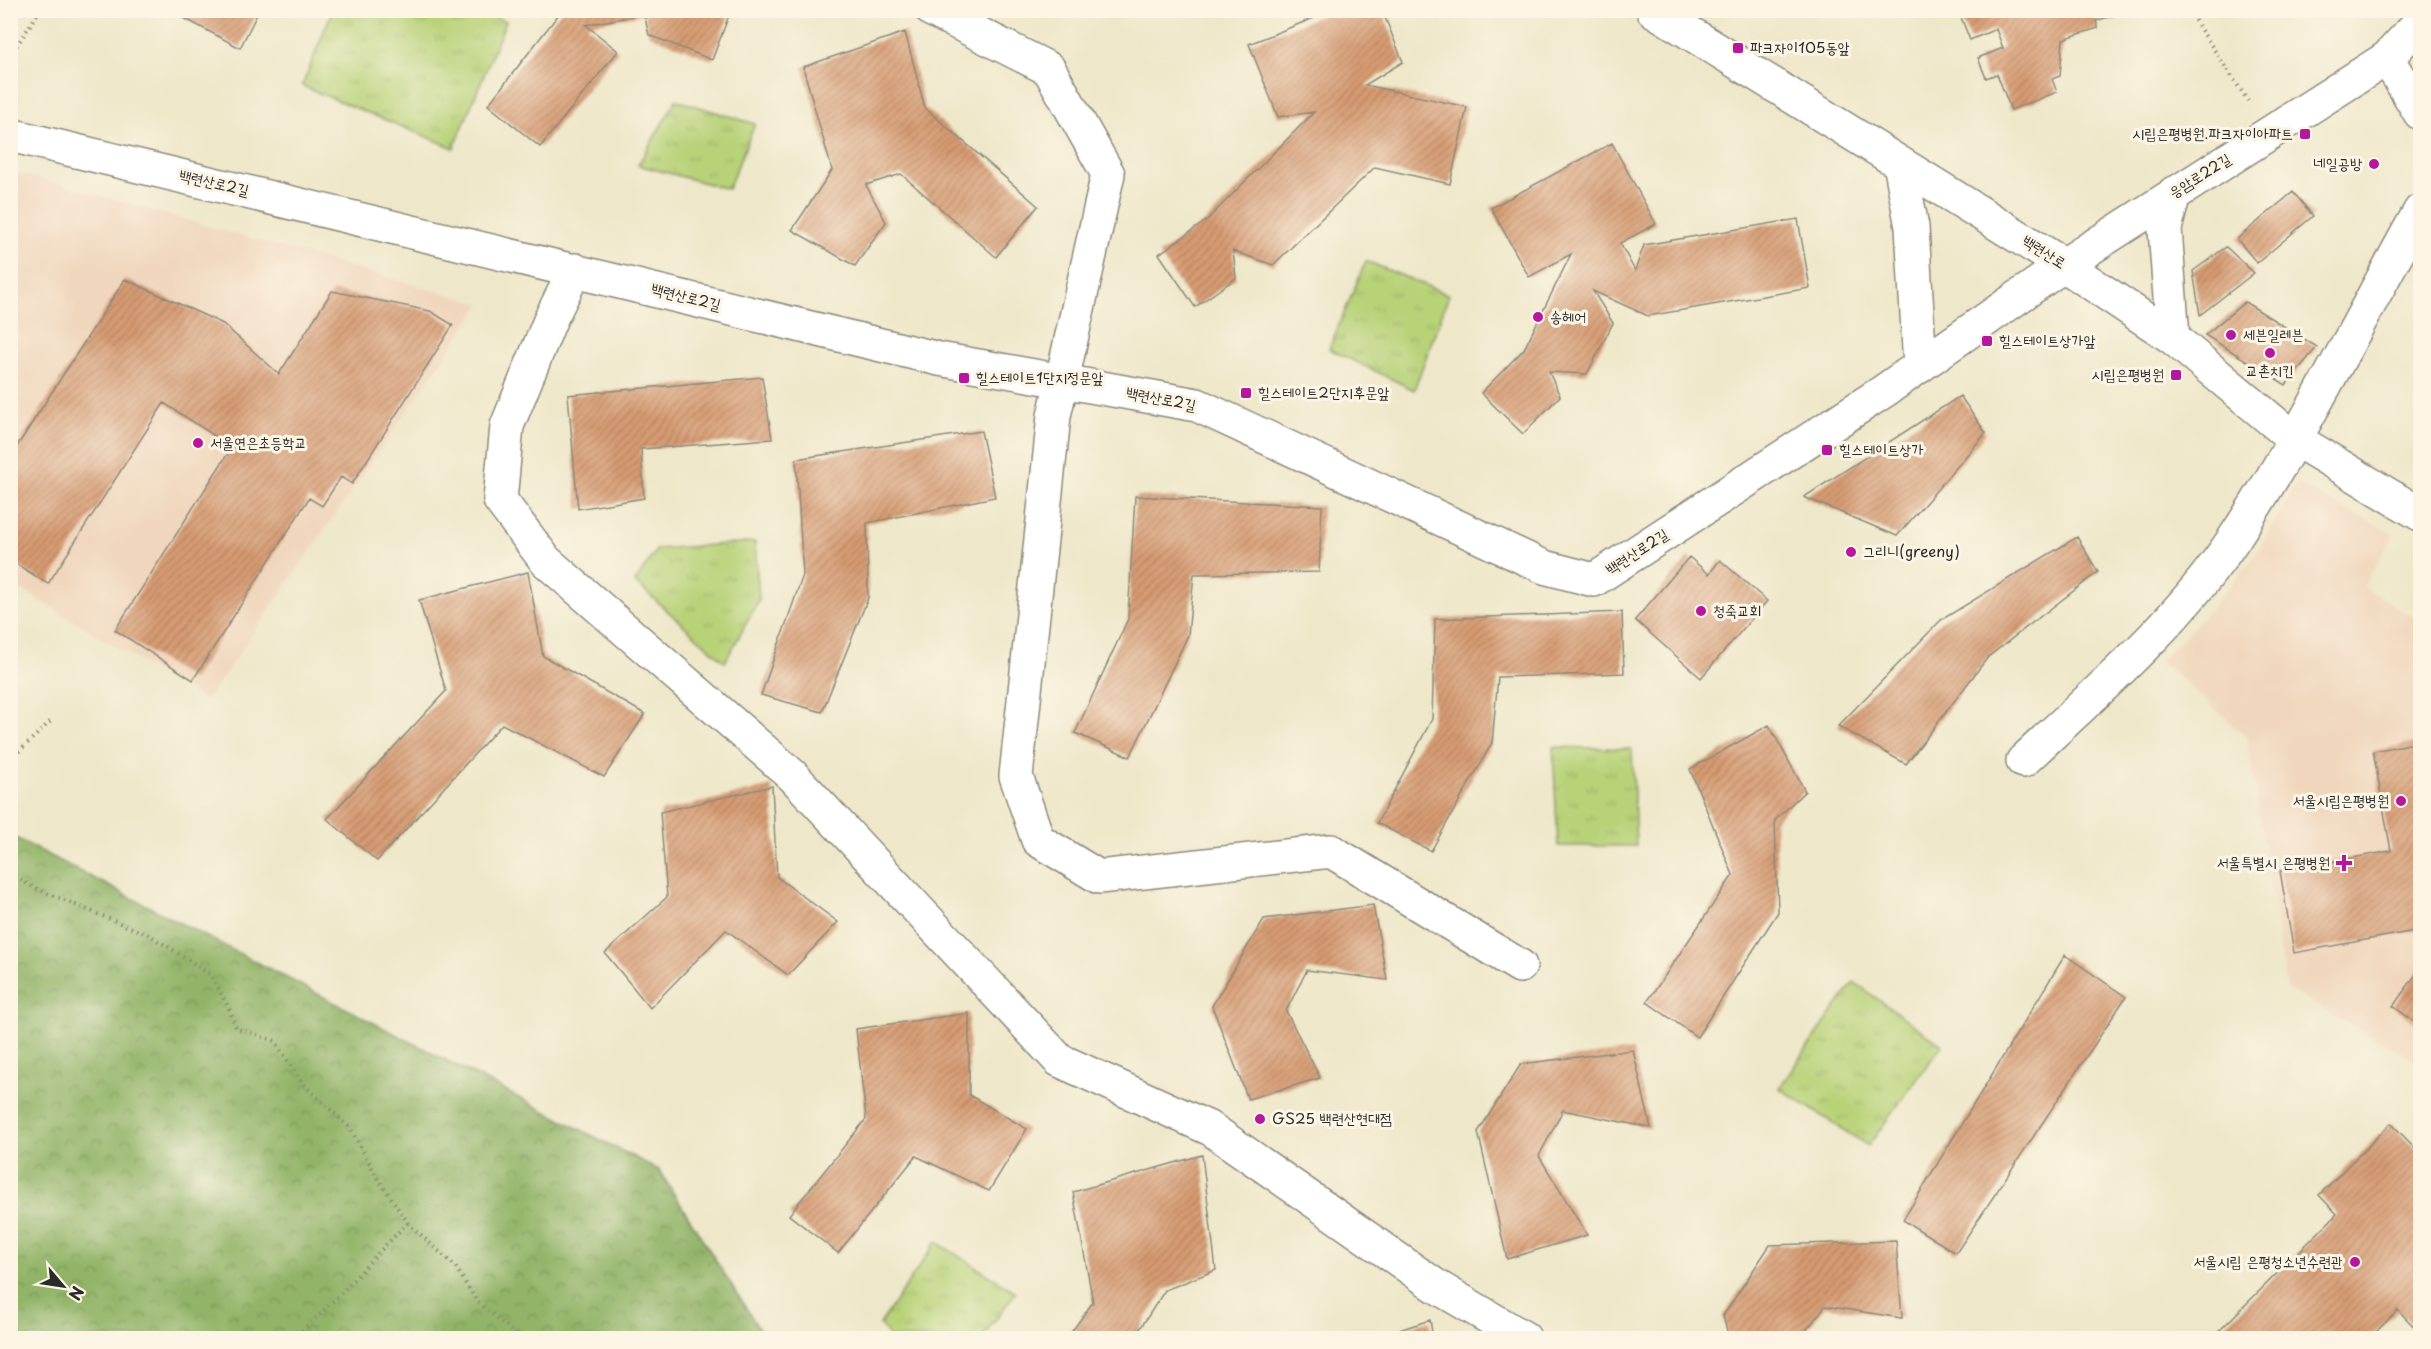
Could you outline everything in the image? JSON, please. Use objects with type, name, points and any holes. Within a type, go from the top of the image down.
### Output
[{"type":"street","points":[[932,10],[1049,69],[1108,174],[1054,416],[1016,776],[1038,840],[1099,877],[1331,851],[1520,966]]},
{"type":"street","name":"백련산로","points":[[1653,10],[2064,265],[2173,338],[2293,438],[2421,514]]},
{"type":"street","name":"응암로22길","points":[[2064,265],[2387,58],[2421,22]]},
{"type":"street","points":[[2387,58],[2421,113]]},
{"type":"street","name":"백련산로2길","points":[[10,135],[939,359],[1197,405],[1544,567],[1594,580],[1920,366],[2064,265]]},
{"type":"street","points":[[1900,164],[1912,227],[1920,366]]},
{"type":"street","points":[[2173,338],[2165,229],[2174,193]]},
{"type":"street","points":[[2023,761],[2121,668],[2187,598],[2232,540],[2293,438],[2421,212]]},
{"type":"street","points":[[575,270],[551,318],[507,426],[500,500],[546,561],[792,775],[1059,1060],[1211,1129],[1436,1286],[1524,1338]]},
{"type":"path","points":[[10,56],[40,10]]},
{"type":"path","points":[[2188,10],[2248,101]]},
{"type":"path","points":[[10,760],[51,721]]},
{"type":"path","points":[[10,874],[35,888],[151,936],[210,974],[229,1008],[236,1028],[275,1041],[302,1083],[351,1129],[377,1177],[408,1223],[455,1266],[476,1300],[520,1338]]},
{"type":"path","points":[[292,1338],[337,1298],[383,1246],[408,1223]]},
{"type":"shaded area","name":"서울연은초등학교","points":[[10,170],[481,304],[206,701],[11,583]]},
{"type":"shaded area","name":"서울특별시 은평병원","points":[[2297,484],[2394,534],[2363,587],[2420,621],[2420,1063],[2287,989],[2247,737],[2160,661],[2206,614],[2252,560]]},
{"type":"green space","points":[[332,11],[479,11],[506,21],[454,148],[302,86]]},
{"type":"green space","points":[[676,100],[755,124],[728,189],[638,165]]},
{"type":"green space","points":[[1366,261],[1449,295],[1414,390],[1329,349]]},
{"type":"green space","points":[[755,542],[759,600],[725,662],[635,582],[657,549]]},
{"type":"green space","points":[[1553,747],[1632,749],[1636,846],[1558,846]]},
{"type":"green space","points":[[10,835],[659,1170],[765,1338],[11,1338]]},
{"type":"green space","points":[[1854,982],[1942,1045],[1868,1146],[1779,1088]]},
{"type":"green space","points":[[936,1242],[1016,1292],[982,1338],[890,1338],[880,1324]]},
{"type":"building","points":[[169,10],[259,10],[240,48]]},
{"type":"building","points":[[562,10],[731,10],[712,60],[649,35],[644,14],[586,25],[618,51],[540,147],[488,105]]},
{"type":"building","points":[[1334,10],[1382,10],[1403,62],[1365,85],[1467,107],[1450,184],[1375,167],[1273,265],[1233,251],[1236,278],[1195,307],[1159,254],[1206,221],[1314,112],[1278,117],[1249,44]]},
{"type":"building","points":[[1958,10],[2128,11],[2096,21],[2098,28],[2063,39],[2060,76],[2052,79],[2057,92],[2011,110],[1997,74],[1986,78],[1978,58],[2003,48],[1996,29],[1970,40]]},
{"type":"building","points":[[905,32],[925,108],[1038,206],[996,257],[901,174],[866,185],[886,222],[855,266],[792,230],[832,170],[803,67]]},
{"type":"building","points":[[1612,143],[1656,224],[1620,243],[1635,271],[1644,245],[1798,219],[1810,288],[1648,316],[1593,291],[1613,323],[1587,374],[1549,372],[1560,396],[1523,434],[1481,393],[1524,349],[1571,254],[1529,277],[1491,208]]},
{"type":"building","points":[[2293,192],[2313,216],[2257,263],[2237,239]]},
{"type":"building","points":[[2226,247],[2254,273],[2200,315],[2193,271]]},
{"type":"building","points":[[125,279],[223,324],[279,374],[332,291],[430,311],[453,325],[352,484],[341,477],[322,506],[309,498],[193,680],[115,630],[232,447],[164,403],[48,584],[10,560],[10,457]]},
{"type":"building","points":[[2245,302],[2317,347],[2286,385],[2205,335]]},
{"type":"building","points":[[762,377],[772,439],[641,449],[644,498],[578,509],[568,395]]},
{"type":"building","points":[[1960,396],[1986,433],[1897,536],[1804,497]]},
{"type":"building","points":[[981,431],[995,497],[867,523],[868,598],[822,712],[761,695],[803,575],[796,459]]},
{"type":"building","points":[[1135,496],[1322,506],[1319,572],[1194,574],[1188,635],[1130,757],[1075,733],[1128,619]]},
{"type":"building","points":[[2077,537],[2098,572],[1988,657],[1906,764],[1838,726],[1941,620]]},
{"type":"building","name":"청죽교회","points":[[1689,557],[1709,574],[1720,560],[1767,601],[1701,678],[1635,620]]},
{"type":"building","points":[[528,572],[543,656],[645,714],[604,777],[502,724],[377,861],[327,819],[446,691],[419,600]]},
{"type":"building","points":[[1622,612],[1624,673],[1498,677],[1492,743],[1431,851],[1377,823],[1432,719],[1435,619]]},
{"type":"building","points":[[1769,725],[1805,791],[1775,820],[1778,912],[1697,1037],[1647,1002],[1733,875],[1690,769]]},
{"type":"building","name":"서울시립은평병원","points":[[2420,742],[2420,930],[2294,953],[2280,871],[2391,851],[2373,751]]},
{"type":"building","points":[[772,786],[777,877],[838,922],[788,975],[726,930],[650,1008],[605,953],[667,897],[660,812]]},
{"type":"building","points":[[1373,905],[1387,980],[1307,970],[1286,1011],[1320,1078],[1248,1099],[1212,1006],[1264,919]]},
{"type":"building","points":[[2065,955],[2126,997],[1956,1253],[1903,1220]]},
{"type":"building","points":[[2420,969],[2420,1026],[2393,1006]]},
{"type":"building","points":[[969,1013],[969,1095],[1027,1129],[989,1191],[916,1156],[838,1253],[789,1215],[866,1119],[856,1029]]},
{"type":"building","points":[[1633,1050],[1651,1128],[1563,1110],[1539,1156],[1587,1235],[1507,1259],[1478,1132],[1521,1064]]},
{"type":"building","name":"서울시립 은평청소년수련관","points":[[2391,1123],[2420,1153],[2420,1333],[2398,1310],[2370,1338],[2212,1338],[2337,1214],[2319,1195]]},
{"type":"building","points":[[1202,1155],[1216,1270],[1165,1290],[1134,1338],[1067,1338],[1093,1302],[1073,1192]]},
{"type":"building","points":[[1896,1241],[1902,1318],[1825,1306],[1800,1338],[1729,1338],[1723,1316],[1770,1245]]},
{"type":"building","points":[[1430,1320],[1433,1338],[1374,1338]]},
{"type":"place","name":"파크자이105동앞","points":[[1738,48]]},
{"type":"place","name":"시립은평병원.파크자이아파트","points":[[2305,134]]},
{"type":"place","name":"네일공방","points":[[2374,164]]},
{"type":"place","name":"송헤어","points":[[1538,317]]},
{"type":"place","name":"세븐일레븐","points":[[2231,335]]},
{"type":"place","name":"힐스테이트상가앞","points":[[1987,341]]},
{"type":"place","name":"교촌치킨","points":[[2270,353]]},
{"type":"place","name":"시립은평병원","points":[[2176,375]]},
{"type":"place","name":"힐스테이트1단지정문앞","points":[[964,378]]},
{"type":"place","name":"힐스테이트2단지후문앞","points":[[1246,393]]},
{"type":"place","name":"서울연은초등학교","points":[[198,443]]},
{"type":"place","name":"힐스테이트상가","points":[[1827,450]]},
{"type":"place","name":"그리니(greeny)","points":[[1851,552]]},
{"type":"place","name":"청죽교회","points":[[1701,611]]},
{"type":"place","name":"서울시립은평병원","points":[[2401,801]]},
{"type":"place","name":"서울특별시 은평병원","points":[[2344,863]]},
{"type":"place","name":"GS25 백련산현대점","points":[[1260,1119]]},
{"type":"place","name":"서울시립 은평청소년수련관","points":[[2355,1262]]}]
